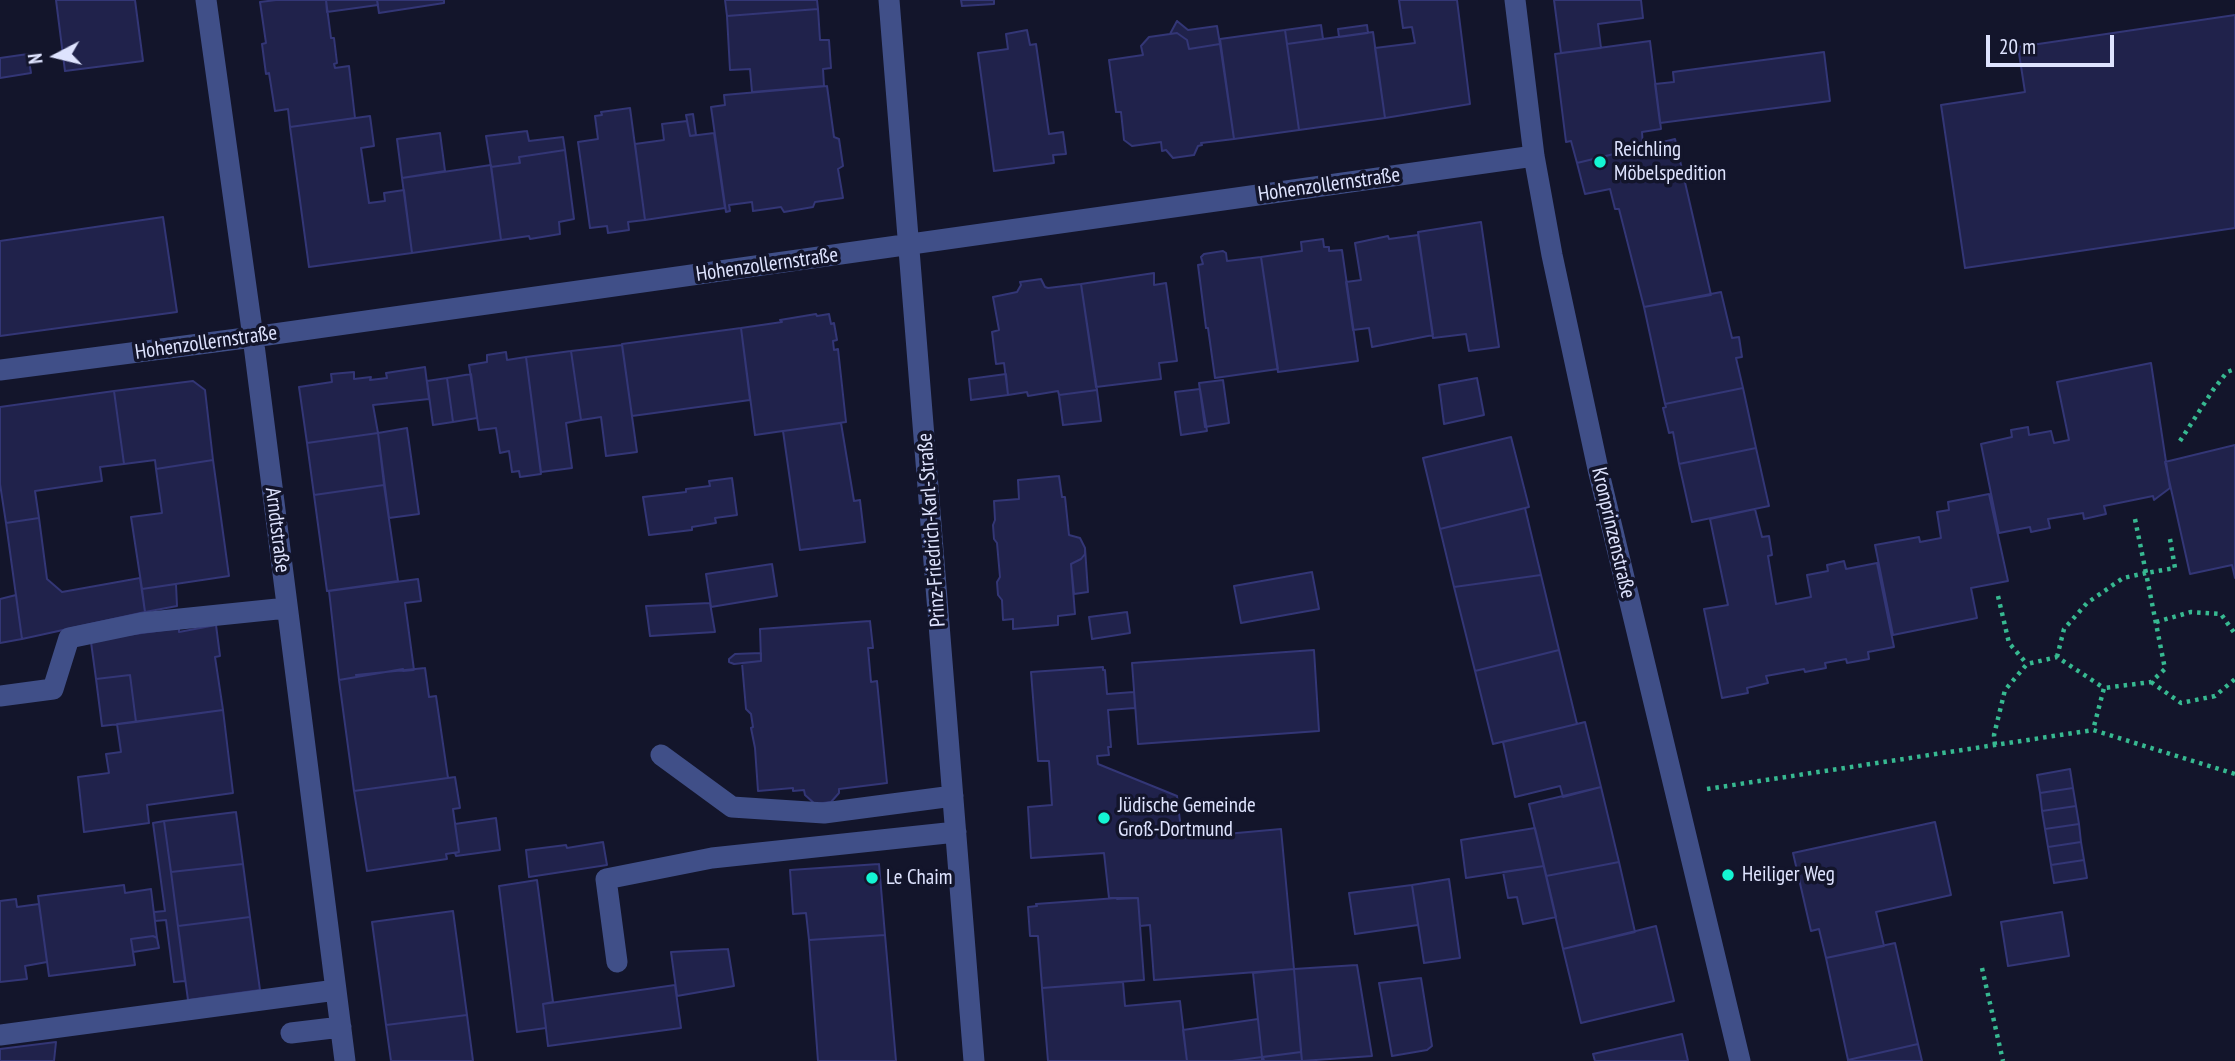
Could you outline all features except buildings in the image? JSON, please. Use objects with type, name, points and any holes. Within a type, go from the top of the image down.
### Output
[{"type":"street","name":"Arndtstraße","points":[[206,0],[253,337],[345,1061]]},
{"type":"street","name":"Prinz-Friedrich-Karl-Straße","points":[[890,0],[974,1061]]},
{"type":"street","name":"Kronprinzenstraße","points":[[1515,0],[1534,156],[1552,255],[1598,469],[1740,1061]]},
{"type":"street","name":"Hohenzollernstraße","points":[[0,370],[253,337],[1534,156]]},
{"type":"street","points":[[0,696],[52,689],[69,638],[141,623],[287,608]]},
{"type":"street","points":[[661,755],[732,807],[824,813],[953,796]]},
{"type":"street","points":[[617,962],[606,879],[712,858],[956,832]]},
{"type":"street","points":[[0,1035],[336,990]]},
{"type":"street","points":[[291,1033],[341,1027]]},
{"type":"path","points":[[2180,441],[2213,390],[2227,372],[2235,369]]},
{"type":"path","points":[[1995,745],[1994,735],[2005,690],[2027,664],[2057,657],[2104,688],[2151,682],[2165,669],[2135,519]]},
{"type":"path","points":[[2057,657],[2064,629],[2087,603],[2123,578],[2175,568],[2170,540]]},
{"type":"path","points":[[1998,597],[2009,643],[2027,664]]},
{"type":"path","points":[[2156,622],[2191,612],[2221,614],[2235,634]]},
{"type":"path","points":[[2151,682],[2181,703],[2214,696],[2235,679]]},
{"type":"path","points":[[2093,730],[2104,688]]},
{"type":"path","points":[[1675,794],[2093,730],[2235,774]]},
{"type":"path","points":[[1982,968],[2003,1061]]},
{"type":"place","name":"Reichling Möbelspedition","points":[[1600,162]]},
{"type":"place","name":"Jüdische Gemeinde Groß-Dortmund","points":[[1104,818]]},
{"type":"place","name":"Heiliger Weg","points":[[1728,875]]},
{"type":"place","name":"Le Chaim","points":[[872,878]]}]
